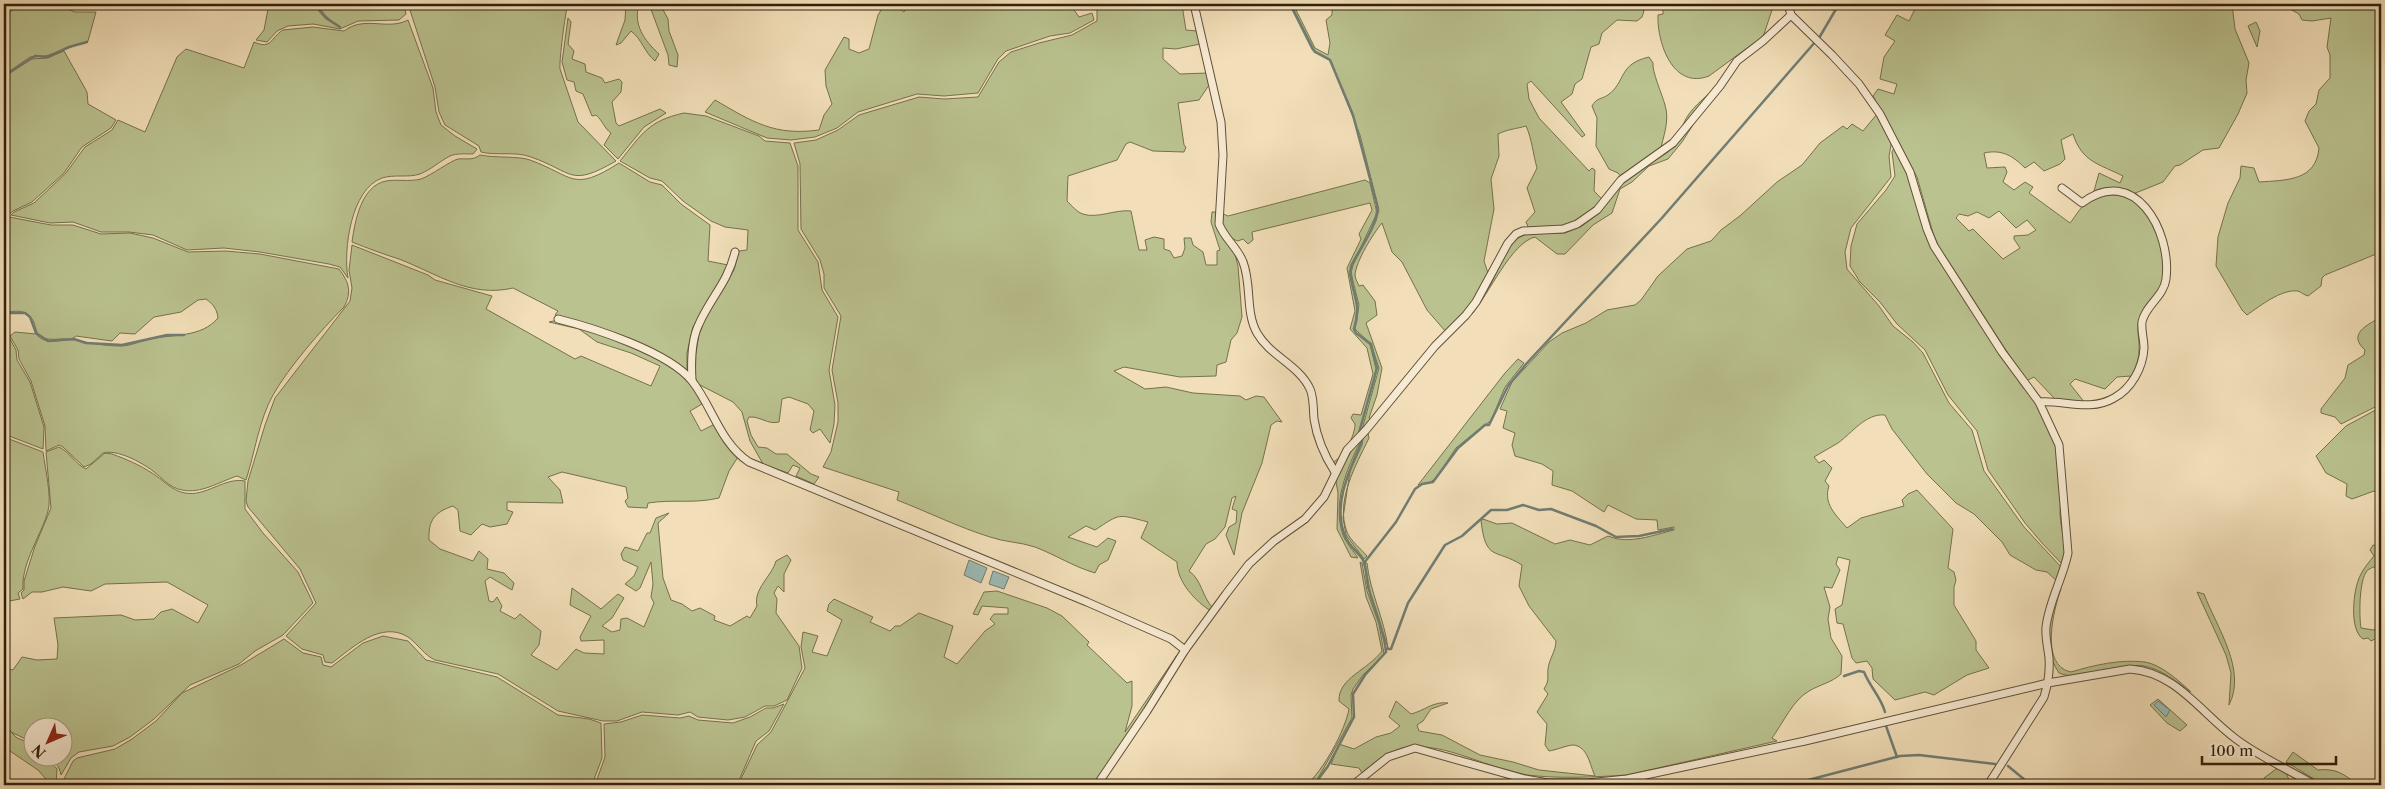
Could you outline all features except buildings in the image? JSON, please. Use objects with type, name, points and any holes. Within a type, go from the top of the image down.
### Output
[{"type":"street","points":[[1194,4],[1221,122],[1222,155],[1219,224],[1222,232],[1243,262],[1251,320],[1258,334],[1266,346],[1306,381],[1310,391],[1318,440],[1325,457],[1335,472]]},
{"type":"street","points":[[1788,4],[1790,16],[1839,62],[1859,84],[1880,114],[1910,172],[1934,246],[2007,360],[2039,402],[2059,444],[2063,468],[2063,516],[2068,553],[2048,614],[2046,630],[2049,661],[2048,683],[2044,697],[1988,785]]},
{"type":"street","points":[[1096,785],[1147,711],[1185,650],[1250,564],[1274,541],[1305,519],[1324,497],[1347,450],[1366,430],[1435,346],[1476,302],[1503,250],[1516,234],[1531,230],[1564,229],[1577,224],[1597,210],[1621,180],[1673,143],[1738,61],[1764,41],[1790,16]]},
{"type":"street","points":[[2039,402],[2079,406],[2112,399],[2124,392],[2140,367],[2144,348],[2143,319],[2164,288],[2166,279],[2165,252],[2159,228],[2154,217],[2143,204],[2120,191],[2110,190],[2099,192],[2082,203],[2062,188]]},
{"type":"street","points":[[692,380],[691,365],[698,326],[731,270],[735,252]]},
{"type":"street","points":[[558,319],[583,325],[656,354],[692,380],[722,431],[748,462],[1087,602],[1171,639],[1185,650]]},
{"type":"street","points":[[1353,785],[1388,757],[1415,748],[1525,779],[1548,783],[1627,780],[1805,741],[2048,683],[2130,669],[2143,670],[2160,676],[2187,695],[2236,739],[2315,785]]},
{"type":"green space","points":[[20,4],[54,4],[75,12],[96,12],[88,41],[46,56],[30,57],[4,75],[4,17]]},
{"type":"green space","points":[[269,4],[313,4],[325,18],[339,27],[316,4],[328,7],[338,4],[404,4],[406,14],[399,20],[358,21],[340,29],[313,24],[288,26],[277,31],[267,42],[256,40],[264,30]]},
{"type":"green space","points":[[408,4],[568,4],[562,37],[560,69],[578,122],[616,161],[589,174],[572,175],[525,155],[481,152],[479,146],[445,125],[439,112],[435,87]]},
{"type":"green space","points":[[626,4],[639,4],[637,19],[644,38],[659,54],[655,61],[631,31],[621,43],[616,45],[625,20]]},
{"type":"green space","points":[[649,4],[660,4],[668,19],[669,31],[678,55],[677,67],[669,65],[668,55]]},
{"type":"green space","points":[[885,4],[892,4],[904,12],[909,4],[1070,4],[1079,17],[1092,13],[1094,20],[1070,33],[1050,36],[1006,51],[998,59],[978,93],[944,96],[917,94],[858,112],[837,128],[815,137],[791,140],[767,138],[705,112],[715,100],[753,121],[776,129],[789,131],[819,130],[824,115],[832,104],[826,86],[825,70],[844,37],[849,39],[849,49],[859,53],[869,49],[878,15]]},
{"type":"green space","points":[[1097,4],[1187,4],[1182,5],[1186,30],[1197,31],[1200,44],[1176,49],[1163,48],[1163,59],[1180,74],[1207,73],[1209,85],[1199,100],[1178,103],[1184,145],[1186,147],[1184,152],[1153,151],[1130,142],[1126,144],[1117,160],[1068,176],[1067,201],[1079,212],[1088,215],[1131,211],[1139,250],[1147,250],[1145,240],[1154,237],[1164,239],[1164,249],[1170,251],[1174,258],[1182,256],[1185,248],[1184,238],[1191,238],[1193,245],[1203,252],[1206,265],[1217,265],[1217,251],[1220,250],[1211,222],[1212,212],[1216,212],[1216,223],[1235,254],[1238,266],[1242,317],[1237,333],[1231,340],[1226,362],[1217,365],[1216,376],[1180,377],[1124,367],[1114,371],[1145,389],[1166,387],[1193,393],[1240,396],[1246,400],[1256,396],[1264,397],[1282,422],[1277,421],[1271,425],[1262,463],[1242,513],[1234,555],[1226,535],[1229,527],[1236,523],[1237,511],[1232,509],[1236,496],[1232,498],[1225,527],[1215,539],[1206,544],[1189,571],[1197,579],[1206,599],[1213,608],[1211,611],[1188,591],[1180,577],[1177,562],[1141,538],[1148,522],[1130,517],[1120,517],[1110,520],[1095,530],[1086,526],[1068,537],[1097,547],[1108,538],[1116,541],[1108,560],[1099,565],[1095,573],[1035,547],[995,539],[966,529],[897,500],[899,492],[823,467],[831,452],[838,422],[838,403],[832,370],[841,316],[824,288],[824,274],[820,260],[801,229],[800,164],[794,143],[816,140],[838,130],[859,115],[919,97],[944,99],[978,97],[999,62],[1011,52],[1072,35],[1097,21]]},
{"type":"green space","points":[[1291,4],[1293,4],[1315,48],[1328,55],[1330,43],[1326,20],[1332,15],[1332,4],[1637,4],[1644,11],[1642,17],[1637,21],[1617,20],[1602,33],[1599,44],[1591,47],[1582,79],[1575,84],[1572,94],[1561,102],[1585,135],[1582,137],[1531,81],[1527,84],[1529,99],[1539,118],[1589,171],[1592,168],[1595,170],[1594,191],[1603,200],[1596,209],[1566,227],[1529,229],[1526,222],[1535,212],[1527,188],[1537,168],[1528,131],[1526,126],[1498,134],[1499,156],[1491,179],[1494,209],[1484,261],[1489,276],[1464,313],[1446,332],[1427,310],[1402,262],[1392,252],[1382,223],[1374,234],[1362,255],[1355,275],[1359,286],[1363,285],[1375,301],[1377,315],[1366,323],[1382,368],[1377,395],[1369,418],[1372,419],[1361,433],[1379,368],[1371,344],[1355,329],[1359,305],[1351,273],[1353,265],[1376,221],[1379,210],[1360,135],[1330,59],[1315,51]]},
{"type":"green space","points":[[1663,4],[1774,4],[1762,40],[1754,43],[1709,76],[1696,79],[1686,76],[1677,70],[1664,50],[1658,26],[1658,15],[1663,14]]},
{"type":"green space","points":[[1922,4],[2232,4],[2235,29],[2249,63],[2246,80],[2247,93],[2238,114],[2219,148],[2203,150],[2180,165],[2175,166],[2163,182],[2133,194],[2109,188],[2094,191],[2099,173],[2120,183],[2123,176],[2099,165],[2086,156],[2081,151],[2073,134],[2061,140],[2065,159],[2060,164],[2044,171],[2034,162],[2025,168],[2007,154],[1996,152],[1984,153],[1987,168],[2005,167],[2007,172],[2003,182],[2014,190],[2025,182],[2033,187],[2029,193],[2070,223],[2087,203],[2107,195],[2122,196],[2135,202],[2155,226],[2164,258],[2164,274],[2157,293],[2145,308],[2139,320],[2139,354],[2137,364],[2132,376],[2117,377],[2105,389],[2075,379],[2070,384],[2085,403],[2055,399],[2034,377],[2026,381],[1938,245],[1917,177],[1873,96],[1878,89],[1894,94],[1897,84],[1880,79],[1884,57],[1895,41],[1885,35],[1897,15],[1909,21],[1916,7],[1921,7]],"holes":[[[1999,211],[2016,228],[2027,220],[2036,230],[2028,235],[2014,236],[2020,248],[2003,259],[1973,229],[1969,231],[1956,218],[1959,214],[1968,216],[1977,212],[1989,218]]]},
{"type":"green space","points":[[2289,4],[2381,4],[2381,252],[2325,275],[2322,278],[2321,286],[2308,296],[2298,291],[2278,295],[2247,315],[2242,310],[2216,266],[2218,237],[2228,203],[2240,178],[2241,166],[2254,168],[2259,182],[2298,177],[2312,167],[2317,159],[2319,148],[2305,121],[2309,111],[2316,104],[2319,90],[2330,78],[2330,55],[2327,47],[2331,18],[2312,21],[2302,20],[2299,14],[2290,9]]},
{"type":"green space","points":[[568,18],[571,22],[568,44],[574,51],[572,59],[585,64],[586,72],[602,78],[605,83],[619,79],[622,82],[621,92],[612,102],[616,123],[619,126],[660,109],[666,113],[644,127],[618,159],[604,145],[611,133],[596,115],[592,116],[583,94],[576,91],[574,82],[567,80],[562,62]]},
{"type":"green space","points":[[408,20],[433,88],[436,112],[441,125],[477,149],[473,154],[450,156],[420,174],[382,178],[371,184],[356,207],[348,237],[348,278],[340,267],[329,264],[224,248],[187,250],[153,235],[129,232],[101,232],[73,222],[50,223],[11,215],[34,203],[66,173],[85,147],[112,130],[118,120],[145,132],[177,57],[186,49],[244,68],[254,42],[264,45],[268,44],[283,30],[313,27],[344,31],[360,24],[392,24]]},
{"type":"green space","points":[[2256,22],[2260,31],[2257,47],[2248,26]]},
{"type":"green space","points":[[64,51],[87,92],[88,104],[116,120],[111,128],[82,147],[64,173],[32,202],[8,215],[4,214],[4,77],[31,59],[47,58]]},
{"type":"green space","points":[[1649,57],[1653,63],[1664,100],[1666,123],[1664,135],[1660,152],[1622,178],[1618,173],[1609,169],[1596,146],[1597,118],[1592,106],[1597,100],[1614,90],[1632,64]]},
{"type":"green space","points":[[1713,90],[1681,131],[1686,118]]},
{"type":"green space","points":[[684,113],[706,116],[759,136],[765,141],[790,143],[798,166],[798,230],[818,262],[822,290],[838,317],[829,370],[835,405],[834,424],[830,443],[820,429],[813,433],[810,430],[814,411],[808,404],[789,397],[782,399],[779,422],[775,423],[753,417],[749,417],[747,421],[751,435],[758,447],[767,448],[776,454],[787,454],[811,474],[819,477],[814,484],[796,476],[800,468],[793,465],[788,473],[763,464],[750,441],[742,412],[733,402],[698,384],[695,378],[694,364],[700,328],[734,270],[739,251],[747,250],[748,230],[725,227],[711,221],[683,201],[662,181],[650,178],[620,161],[647,130],[662,120]]},
{"type":"green space","points":[[1700,114],[1682,142],[1668,159],[1649,166],[1632,182],[1620,189],[1612,213],[1593,225],[1565,254],[1557,254],[1535,237],[1526,241],[1509,259],[1472,314],[1491,284],[1508,248],[1518,238],[1529,233],[1565,233],[1582,226],[1599,213],[1623,181],[1668,152]]},
{"type":"green space","points":[[1877,114],[1892,140],[1889,156],[1891,177],[1851,228],[1845,252],[1847,269],[1879,306],[1893,326],[1923,353],[1949,403],[1972,430],[1984,471],[2024,527],[2062,568],[2057,581],[2047,572],[2036,570],[2010,555],[2002,542],[1974,514],[1956,503],[1927,474],[1892,429],[1885,415],[1878,415],[1865,420],[1838,443],[1814,457],[1819,463],[1824,460],[1832,468],[1825,481],[1829,486],[1829,504],[1847,528],[1861,518],[1904,506],[1902,500],[1908,494],[1917,490],[1953,529],[1948,568],[1954,572],[1956,580],[1954,605],[1976,641],[1976,650],[1989,668],[1967,675],[1934,695],[1925,692],[1895,700],[1873,679],[1872,668],[1867,661],[1856,663],[1852,658],[1843,624],[1837,623],[1835,609],[1842,605],[1850,560],[1838,557],[1836,564],[1840,570],[1832,588],[1824,587],[1830,607],[1828,619],[1831,638],[1842,656],[1841,674],[1809,691],[1798,700],[1772,738],[1777,741],[1627,775],[1564,777],[1527,775],[1498,768],[1453,753],[1423,747],[1408,747],[1395,750],[1377,760],[1362,773],[1359,768],[1331,764],[1339,744],[1354,749],[1376,737],[1391,733],[1400,726],[1389,717],[1396,701],[1411,714],[1433,705],[1448,703],[1431,709],[1423,721],[1417,725],[1419,731],[1442,735],[1480,755],[1539,770],[1595,776],[1588,757],[1578,746],[1571,745],[1549,751],[1545,745],[1547,724],[1537,712],[1548,694],[1544,689],[1548,681],[1549,665],[1556,641],[1529,606],[1519,586],[1522,565],[1493,552],[1489,548],[1483,534],[1481,521],[1483,519],[1497,524],[1512,523],[1555,544],[1570,540],[1590,545],[1608,536],[1624,540],[1641,538],[1674,530],[1674,527],[1658,530],[1657,520],[1636,519],[1608,505],[1604,512],[1572,491],[1552,485],[1553,471],[1542,464],[1515,456],[1512,445],[1515,433],[1503,428],[1507,411],[1500,409],[1512,382],[1549,342],[1562,333],[1586,323],[1607,310],[1635,305],[1641,300],[1658,276],[1687,249],[1711,241],[1721,230],[1741,215],[1777,182],[1802,165],[1820,143],[1843,126],[1847,129],[1852,124],[1863,131]]},
{"type":"green space","points":[[1894,148],[1907,171],[1924,230],[2021,385],[2042,413],[2053,434],[2062,468],[2060,514],[2064,539],[2064,558],[2062,564],[2025,523],[1988,470],[1977,431],[1948,395],[1925,350],[1897,324],[1880,302],[1860,282],[1850,266],[1851,246],[1857,224],[1886,190],[1895,176],[1892,152]]},
{"type":"green space","points":[[480,155],[530,160],[573,179],[591,177],[619,163],[650,182],[662,185],[681,204],[710,225],[708,261],[728,265],[719,286],[693,327],[687,353],[687,373],[673,362],[641,344],[607,330],[555,315],[558,311],[513,288],[482,290],[454,283],[399,259],[352,242],[357,215],[365,197],[377,184],[390,180],[421,179],[455,160],[472,159]]},
{"type":"green space","points":[[1365,180],[1370,183],[1377,213],[1349,272],[1357,307],[1354,331],[1370,345],[1376,369],[1374,382],[1358,434],[1359,437],[1334,467],[1331,463],[1340,457],[1351,441],[1355,424],[1351,418],[1353,414],[1361,415],[1373,374],[1367,348],[1350,329],[1355,311],[1347,268],[1361,239],[1359,234],[1372,210],[1370,203],[1252,232],[1253,240],[1248,244],[1243,239],[1238,241],[1226,234],[1221,213],[1228,216]]},
{"type":"green space","points":[[4,216],[51,225],[73,225],[101,234],[130,233],[153,238],[188,252],[226,251],[260,254],[339,269],[345,278],[349,292],[344,307],[296,361],[273,395],[261,425],[246,480],[237,476],[203,489],[182,490],[170,485],[153,471],[129,457],[109,452],[103,453],[91,464],[84,467],[59,445],[46,451],[45,426],[31,381],[19,359],[18,350],[10,336],[15,332],[36,334],[40,338],[49,341],[75,340],[103,345],[124,346],[150,339],[195,332],[203,329],[218,318],[214,307],[206,299],[198,300],[181,312],[154,317],[135,334],[120,333],[112,341],[76,336],[69,339],[43,338],[37,332],[32,318],[24,312],[4,313]]},
{"type":"green space","points":[[352,245],[428,275],[435,280],[492,296],[486,309],[575,359],[581,356],[651,386],[660,366],[631,353],[597,342],[579,329],[549,322],[558,320],[583,327],[655,356],[690,381],[702,404],[690,411],[701,431],[715,424],[738,457],[729,471],[719,498],[710,500],[666,501],[648,503],[647,508],[628,507],[625,501],[628,498],[626,487],[562,472],[548,477],[560,490],[563,503],[507,502],[507,510],[513,512],[507,524],[490,527],[482,524],[471,535],[460,531],[458,510],[453,506],[437,514],[431,522],[429,540],[440,549],[473,561],[479,551],[488,559],[487,569],[504,573],[514,583],[512,590],[490,577],[485,581],[489,601],[493,602],[497,597],[502,606],[500,611],[515,619],[520,614],[541,631],[539,645],[531,655],[557,670],[576,649],[584,653],[604,654],[604,640],[581,641],[580,637],[591,616],[570,605],[572,588],[601,609],[618,594],[624,598],[612,618],[602,626],[612,632],[620,630],[621,619],[627,618],[644,627],[654,603],[651,597],[653,584],[651,562],[640,588],[636,591],[625,584],[634,576],[638,567],[623,560],[621,554],[625,547],[638,551],[647,533],[650,533],[656,518],[669,513],[658,523],[663,578],[671,600],[682,604],[692,611],[700,608],[715,616],[714,620],[730,626],[747,616],[750,618],[757,606],[760,588],[776,561],[787,555],[791,560],[784,574],[784,592],[778,586],[774,593],[777,599],[776,613],[799,646],[802,668],[787,700],[774,706],[765,706],[745,717],[728,720],[698,717],[690,712],[678,715],[642,712],[617,721],[603,721],[558,711],[498,674],[435,660],[408,637],[398,633],[388,632],[367,638],[332,663],[325,662],[323,655],[302,649],[286,636],[316,603],[300,569],[248,507],[246,501],[248,481],[275,398],[350,301],[352,288],[349,270]]},
{"type":"green space","points":[[2381,317],[2381,404],[2341,424],[2335,417],[2321,413],[2321,409],[2345,378],[2348,365],[2364,355],[2365,350],[2358,339],[2361,330]]},
{"type":"green space","points":[[4,337],[9,337],[16,350],[17,360],[30,382],[44,427],[43,449],[4,434]]},
{"type":"green space","points":[[1518,359],[1524,363],[1505,387],[1491,421],[1456,448],[1436,478],[1429,483],[1418,485],[1505,373]]},
{"type":"green space","points":[[2381,407],[2381,498],[2374,491],[2352,499],[2346,496],[2347,484],[2326,473],[2316,456],[2346,426]]},
{"type":"green space","points":[[1368,433],[1369,438],[1353,471],[1348,487],[1350,471],[1362,445],[1363,438]]},
{"type":"green space","points":[[4,437],[43,452],[48,482],[49,505],[45,520],[28,559],[23,579],[23,589],[18,593],[20,599],[4,602]]},
{"type":"green space","points":[[1359,439],[1360,442],[1342,487],[1339,511],[1343,535],[1358,558],[1351,557],[1337,529],[1338,493],[1336,482],[1339,471]]},
{"type":"green space","points":[[59,447],[86,469],[105,453],[112,454],[143,467],[171,487],[185,493],[200,492],[230,482],[245,481],[245,509],[263,533],[298,572],[313,603],[283,635],[255,651],[239,664],[190,685],[154,719],[130,737],[113,746],[79,752],[72,757],[72,716],[22,716],[22,737],[11,732],[4,722],[4,668],[13,670],[22,657],[37,660],[57,659],[58,645],[54,618],[121,615],[135,620],[154,619],[161,612],[172,609],[198,623],[208,605],[167,582],[105,584],[91,591],[63,587],[42,592],[32,592],[23,599],[21,593],[24,590],[24,581],[35,546],[51,508],[46,452]]},
{"type":"green space","points":[[1348,487],[1344,513],[1345,496]]},
{"type":"green space","points":[[1344,513],[1348,535],[1367,556],[1364,559],[1346,535],[1343,518]]},
{"type":"green space","points":[[2373,545],[2381,546],[2381,568],[2372,567],[2364,576],[2360,607],[2361,628],[2373,630],[2381,628],[2381,636],[2371,641],[2368,638],[2363,639],[2356,627],[2354,600],[2358,582],[2363,571],[2374,556],[2370,550]]},
{"type":"green space","points":[[1360,562],[1362,563],[1367,591],[1379,624],[1384,654],[1363,675],[1353,689],[1351,695],[1352,718],[1317,780],[1313,785],[1306,785],[1313,779],[1326,761],[1347,718],[1349,709],[1339,701],[1343,686],[1382,651],[1376,622],[1366,597]]},
{"type":"green space","points":[[1365,563],[1367,563],[1388,648],[1370,592]]},
{"type":"green space","points":[[2061,589],[2055,609],[2051,635],[2055,659],[2061,667],[2071,672],[2108,663],[2145,662],[2158,666],[2176,678],[2191,692],[2163,673],[2144,666],[2123,667],[2076,675],[2059,673],[2053,663],[2050,652],[2049,631],[2050,620]]},
{"type":"green space","points":[[997,591],[1047,608],[1062,616],[1089,642],[1087,645],[1127,683],[1132,681],[1132,706],[1125,732],[1177,655],[1165,679],[1095,785],[738,785],[757,745],[771,732],[805,668],[801,647],[803,632],[818,636],[812,652],[827,656],[842,620],[827,611],[829,604],[834,599],[873,617],[870,622],[890,631],[895,626],[900,626],[919,613],[953,626],[944,657],[957,664],[985,631],[995,624],[990,619],[994,614],[1008,614],[1008,608],[982,606],[978,615],[973,614],[984,592]]},
{"type":"green space","points":[[2197,592],[2204,594],[2228,649],[2232,663],[2235,678],[2234,692],[2229,705],[2231,673],[2226,655]]},
{"type":"green space","points":[[383,636],[408,641],[426,660],[497,677],[558,715],[589,719],[601,723],[602,758],[592,785],[61,785],[73,761],[77,758],[115,749],[156,721],[182,693],[241,665],[284,639],[303,653],[321,657],[323,665],[331,667],[363,643]]},
{"type":"green space","points":[[2158,699],[2187,725],[2180,731],[2167,723],[2150,705]]},
{"type":"green space","points":[[784,704],[769,731],[756,741],[737,785],[595,785],[605,757],[604,724],[621,722],[642,715],[680,718],[689,716],[698,720],[733,723],[750,717],[766,708],[773,708]]},
{"type":"green space","points":[[4,725],[17,738],[22,740],[22,759],[4,747]]},
{"type":"green space","points":[[2293,752],[2318,770],[2330,770],[2340,773],[2358,785],[2324,785],[2286,762]]},
{"type":"green space","points":[[32,766],[55,767],[57,769],[56,785],[42,785],[46,779]]},
{"type":"green space","points":[[58,766],[66,766],[61,775]]},
{"type":"green space","points":[[2282,768],[2291,785],[2263,785],[2264,778],[2276,769]]},
{"type":"water","points":[[969,560],[987,568],[981,583],[964,575]]},
{"type":"water","points":[[993,571],[1009,577],[1004,589],[989,584]]},
{"type":"water","points":[[2158,701],[2170,710],[2166,717],[2154,705]]},
{"type":"waterway","points":[[314,4],[326,18],[340,27]]},
{"type":"waterway","points":[[1290,4],[1312,48],[1315,52],[1330,60],[1353,115],[1377,205],[1372,228],[1351,266],[1352,282],[1357,303],[1357,319],[1354,329],[1356,333],[1371,344],[1377,368],[1359,433]]},
{"type":"waterway","points":[[1819,38],[1839,4]]},
{"type":"waterway","points":[[1364,563],[1396,522],[1415,489],[1422,484],[1433,482],[1458,448],[1485,425],[1489,425],[1508,386],[1526,364],[1661,219],[1816,41]]},
{"type":"waterway","points":[[4,76],[35,56],[48,57],[69,47],[87,42]]},
{"type":"waterway","points":[[4,313],[25,313],[30,317],[36,333],[48,341],[74,339],[86,343],[122,345],[167,335],[184,335]]},
{"type":"waterway","points":[[1314,785],[1328,766],[1354,717],[1353,694],[1365,675],[1386,652],[1363,560],[1345,536],[1340,512],[1344,487],[1362,441]]},
{"type":"waterway","points":[[1386,649],[1391,649],[1408,603],[1445,545],[1462,536],[1491,510],[1507,510],[1523,505],[1539,510],[1551,509],[1596,526],[1616,537],[1639,536],[1672,529]]},
{"type":"waterway","points":[[1844,676],[1859,671],[1864,672],[1885,712]]},
{"type":"waterway","points":[[1886,726],[1897,757]]},
{"type":"waterway","points":[[1789,785],[1900,756],[1919,755],[1995,764]]},
{"type":"waterway","points":[[2008,766],[2031,785]]}]
